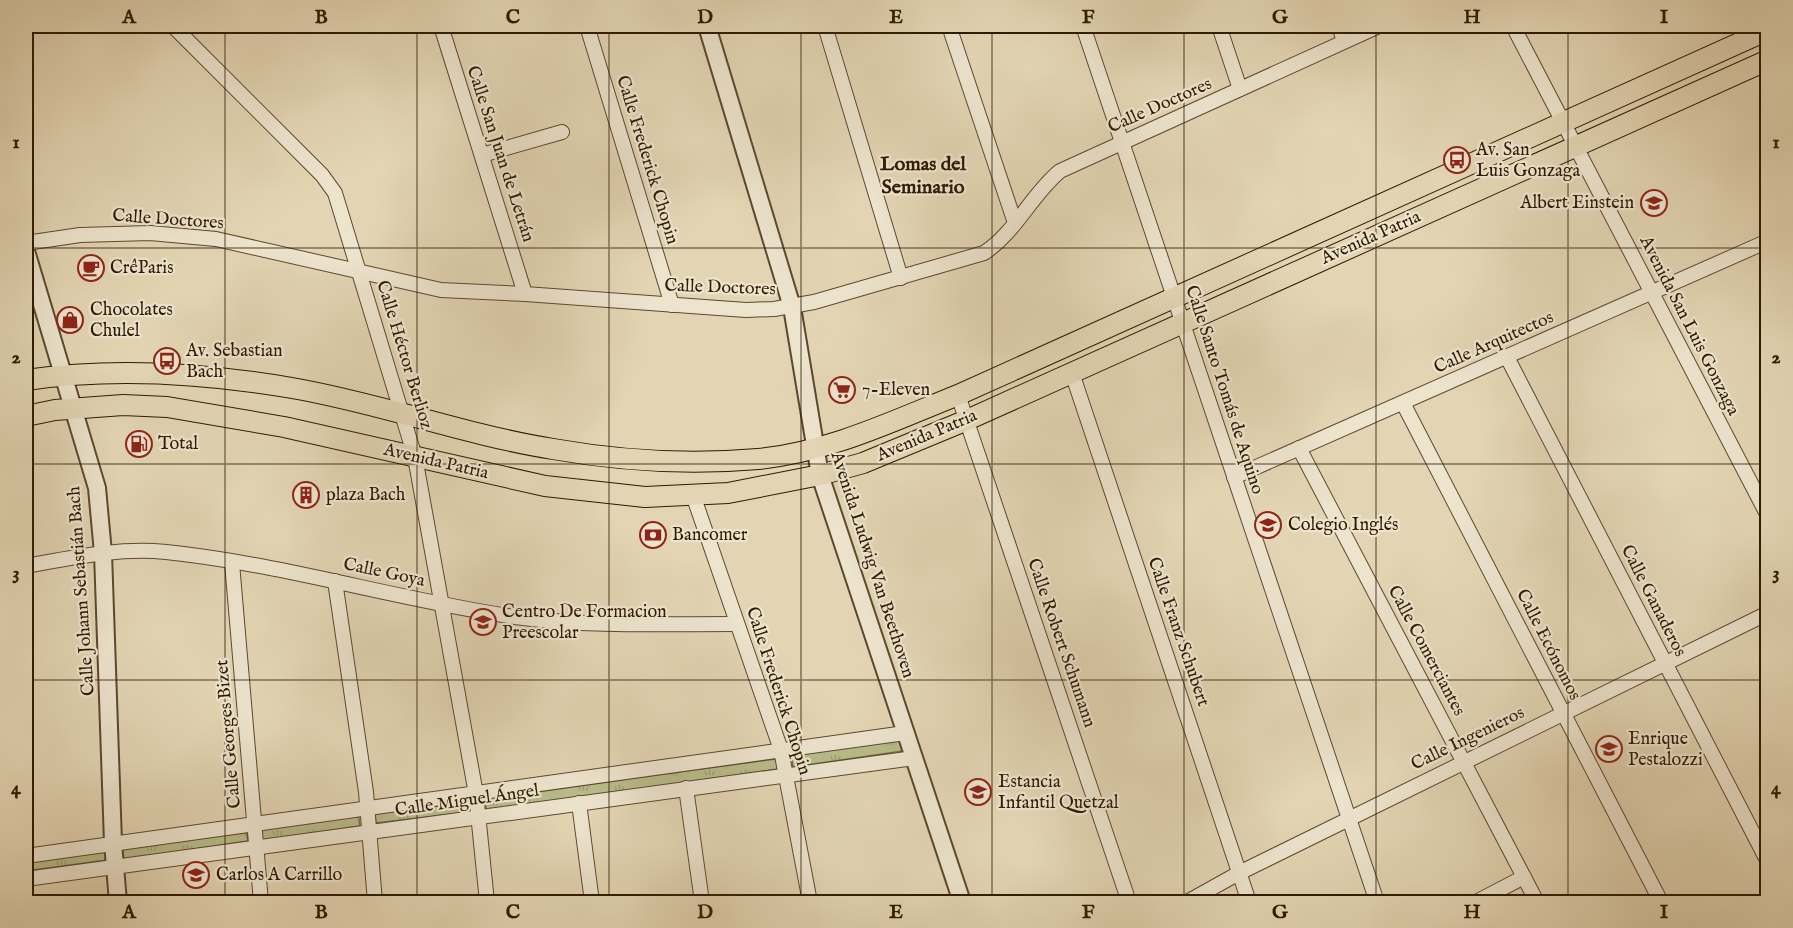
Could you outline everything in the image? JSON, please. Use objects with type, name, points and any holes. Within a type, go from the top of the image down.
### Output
[{"type":"main road","name":"Avenida Patria","points":[[26,380],[62,375],[177,373],[293,388],[551,449],[641,461],[684,463],[759,459],[815,448],[864,433],[958,394],[1767,30]]},
{"type":"main road","name":"Avenida Patria","points":[[26,416],[73,408],[123,405],[167,406],[284,428],[545,486],[645,497],[728,493],[820,475],[863,463],[967,420],[1767,60]]},
{"type":"street","name":"Calle Héctor Berlioz","points":[[173,26],[322,176],[335,193],[404,413],[415,457],[476,794],[487,903]]},
{"type":"street","name":"Calle San Juan de Letrán","points":[[441,26],[525,294]]},
{"type":"street","name":"Calle Frederick Chopin","points":[[587,26],[672,305]]},
{"type":"street","name":"Avenida Ludwig Van Beethoven","points":[[707,26],[792,307],[820,475],[962,903]]},
{"type":"street","points":[[825,26],[901,278]]},
{"type":"street","points":[[949,26],[1015,223]]},
{"type":"street","name":"Calle Santo Tomás de Aquino","points":[[1083,26],[1377,903]]},
{"type":"street","points":[[1219,26],[1240,89]]},
{"type":"street","points":[[1339,26],[1344,41]]},
{"type":"street","name":"Calle Doctores","points":[[26,243],[81,235],[140,234],[216,239],[441,290],[746,310],[792,307],[984,253],[997,245],[1045,183],[1060,171],[1379,26]]},
{"type":"street","name":"Avenida San Luis Gonzaga","points":[[1513,26],[1767,516]]},
{"type":"street","points":[[482,155],[562,132]]},
{"type":"street","name":"Calle Arquitectos","points":[[1234,477],[1767,241]]},
{"type":"street","name":"Calle Johann Sebastián Bach","points":[[26,251],[97,488],[103,553],[113,843],[118,903]]},
{"type":"street","name":"Calle Ganaderos","points":[[1507,357],[1767,862]]},
{"type":"street","name":"Calle Franz Schubert","points":[[1072,373],[1249,903]]},
{"type":"street","name":"Calle Robert Schumann","points":[[958,394],[1129,903]]},
{"type":"street","name":"Calle Ecónomos","points":[[1403,403],[1661,903]]},
{"type":"street","name":"Calle Comerciantes","points":[[1299,448],[1537,903]]},
{"type":"street","name":"Calle Frederick Chopin","points":[[693,495],[781,750],[788,775],[810,903]]},
{"type":"street","name":"Calle Goya","points":[[26,566],[103,553],[164,552],[335,581],[515,617],[589,624],[737,624]]},
{"type":"street","name":"Calle Georges Bizet","points":[[232,563],[261,903]]},
{"type":"street","points":[[335,581],[367,809],[375,903]]},
{"type":"street","name":"Calle Ingenieros","points":[[1187,903],[1239,873],[1349,818],[1767,613]]},
{"type":"street","name":"Calle Miguel Ángel","points":[[26,856],[905,733]]},
{"type":"street","name":"Calle Miguel Ángel","points":[[26,879],[914,758]]},
{"type":"street","points":[[686,788],[702,903]]},
{"type":"street","points":[[579,803],[592,903]]},
{"type":"street","points":[[1476,903],[1524,877]]},
{"type":"green space","points":[[898,738],[903,751],[793,767],[791,755]]},
{"type":"green space","points":[[776,759],[778,769],[487,811],[483,798]]},
{"type":"green space","points":[[469,802],[470,812],[376,823],[375,814]]},
{"type":"green space","points":[[358,813],[360,826],[260,841],[258,828]]},
{"type":"green space","points":[[246,830],[248,841],[121,860],[119,848]]},
{"type":"green space","points":[[105,850],[107,860],[26,871],[26,861]]},
{"type":"place","name":"Av. San Luis Gonzaga","points":[[1457,160]]},
{"type":"place","name":"Albert Einstein","points":[[1654,203]]},
{"type":"place","name":"CrêParis","points":[[91,268]]},
{"type":"place","name":"Chocolates Chulel","points":[[70,320]]},
{"type":"place","name":"Av. Sebastian Bach","points":[[167,361]]},
{"type":"place","name":"7-Eleven","points":[[842,390]]},
{"type":"place","name":"Total","points":[[139,444]]},
{"type":"place","name":"plaza Bach","points":[[306,495]]},
{"type":"place","name":"Colegio Inglés","points":[[1268,525]]},
{"type":"place","name":"Bancomer","points":[[653,535]]},
{"type":"place","name":"Centro De Formacion Preescolar","points":[[483,622]]},
{"type":"place","name":"Enrique Pestalozzi","points":[[1609,749]]},
{"type":"place","name":"Estancia Infantil Quetzal","points":[[978,792]]},
{"type":"place","name":"Carlos A Carrillo","points":[[196,875]]},
{"type":"district","name":"Lomas del Seminario","points":[[923,176]]}]
